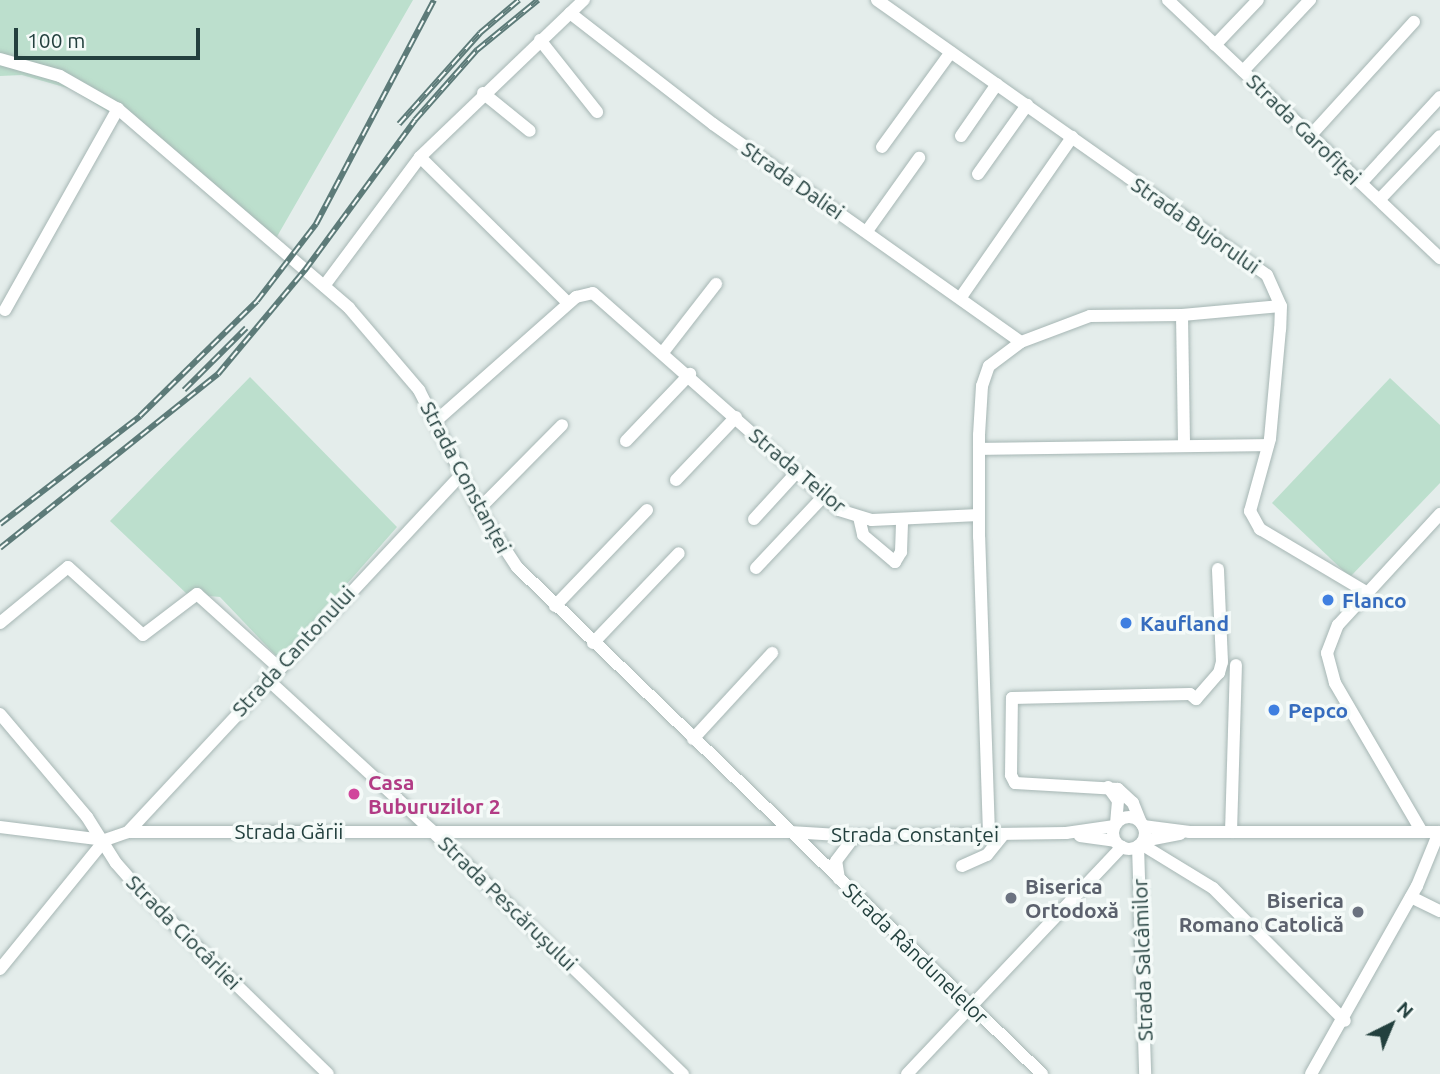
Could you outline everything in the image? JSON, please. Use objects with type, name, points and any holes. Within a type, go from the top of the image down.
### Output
[{"type":"street","points":[[324,286],[420,158],[483,93],[584,0]]},
{"type":"street","name":"Strada Bujorului","points":[[877,0],[1258,265],[1275,285],[1281,306]]},
{"type":"street","name":"Strada Garofiței","points":[[1168,0],[1440,258]]},
{"type":"street","points":[[1215,45],[1258,0]]},
{"type":"street","points":[[1243,71],[1310,0]]},
{"type":"street","name":"Strada Daliei","points":[[569,13],[713,124],[1021,342]]},
{"type":"street","points":[[1311,135],[1414,22]]},
{"type":"street","points":[[540,40],[597,112]]},
{"type":"street","points":[[882,147],[951,52]]},
{"type":"street","name":"Strada Constanței","points":[[0,59],[60,76],[118,109],[324,286],[398,361],[437,420],[479,509],[502,548],[555,606],[790,832],[855,836],[1003,835],[1066,833],[1115,825],[1130,817],[1142,824]]},
{"type":"street","points":[[961,136],[998,84]]},
{"type":"street","points":[[483,93],[530,131]]},
{"type":"street","points":[[1361,183],[1440,97]]},
{"type":"street","points":[[978,174],[1027,105]]},
{"type":"street","points":[[5,310],[118,109]]},
{"type":"street","points":[[1379,200],[1440,136]]},
{"type":"street","points":[[961,297],[1072,137]]},
{"type":"street","points":[[420,158],[568,303],[437,420]]},
{"type":"street","points":[[867,232],[919,158]]},
{"type":"street","points":[[664,351],[716,284]]},
{"type":"street","name":"Strada Teilor","points":[[568,303],[593,293],[690,374],[822,497],[859,517],[902,520],[979,515]]},
{"type":"street","points":[[989,834],[979,449],[986,373],[997,357],[1021,342],[1090,316],[1182,315],[1281,306],[1268,445],[1249,502],[1254,522],[1366,592]]},
{"type":"street","points":[[1182,315],[1184,446]]},
{"type":"street","points":[[626,441],[690,374]]},
{"type":"street","points":[[676,480],[736,417]]},
{"type":"street","points":[[479,509],[562,425]]},
{"type":"street","points":[[979,449],[1268,445]]},
{"type":"street","name":"Strada Cantonului","points":[[128,832],[278,667],[462,474]]},
{"type":"street","points":[[754,519],[796,474]]},
{"type":"street","points":[[756,568],[822,497]]},
{"type":"street","points":[[555,606],[647,510]]},
{"type":"street","points":[[1422,832],[1328,668],[1330,640],[1366,592],[1440,514]]},
{"type":"street","points":[[859,517],[863,535],[895,562],[901,551],[902,520]]},
{"type":"street","points":[[593,643],[680,553]]},
{"type":"street","points":[[0,623],[68,567],[143,635],[197,594],[278,667]]},
{"type":"street","points":[[1218,569],[1222,662],[1213,683],[1196,699],[1190,694],[1012,698],[1011,775],[1015,783],[1108,787],[1127,796],[1142,824],[1190,832],[1440,832],[1411,897],[1345,1021],[1311,1074]]},
{"type":"street","points":[[693,739],[772,653]]},
{"type":"street","points":[[1231,832],[1236,665]]},
{"type":"street","name":"Strada Pescărușului","points":[[267,679],[431,830],[683,1074]]},
{"type":"street","name":"Strada Ciocârliei","points":[[0,714],[105,840],[116,863],[145,897],[328,1074]]},
{"type":"street","points":[[1108,787],[1118,801],[1115,825],[1119,844]]},
{"type":"street","name":"Strada Salcâmilor","points":[[1142,824],[1145,1074]]},
{"type":"street","name":"Strada Gării","points":[[0,827],[105,840],[128,832],[790,832]]},
{"type":"street","name":"Strada Rândunelelor","points":[[790,832],[1042,1074]]},
{"type":"street","points":[[1066,833],[1119,844],[1141,843],[1190,832]]},
{"type":"street","points":[[962,866],[987,855],[1003,835]]},
{"type":"street","points":[[839,879],[836,861],[855,836]]},
{"type":"street","points":[[0,970],[105,840]]},
{"type":"street","points":[[1141,843],[1213,888],[1345,1021]]},
{"type":"street","points":[[907,1074],[1119,844]]},
{"type":"street","points":[[1411,897],[1440,911]]},
{"type":"green space","points":[[0,0],[413,0],[271,247],[123,121],[71,89],[22,75],[0,76]]},
{"type":"green space","points":[[250,377],[397,527],[280,660],[220,597],[187,594],[110,521]]},
{"type":"green space","points":[[1390,378],[1440,425],[1440,483],[1350,577],[1272,503]]},
{"type":"railway","points":[[0,524],[140,416],[257,301],[316,224],[434,0]]},
{"type":"railway","points":[[399,124],[480,33],[519,0]]},
{"type":"railway","points":[[0,548],[218,374],[305,270],[415,120],[477,50],[538,0]]},
{"type":"railway","points":[[184,390],[246,328]]},
{"type":"place","name":"Flanco","points":[[1328,600]]},
{"type":"place","name":"Kaufland","points":[[1126,623]]},
{"type":"place","name":"Pepco","points":[[1274,710]]},
{"type":"place","name":"Casa Buburuzilor 2","points":[[354,794]]},
{"type":"place","name":"Biserica Ortodoxă","points":[[1011,898]]},
{"type":"place","name":"Biserica Romano Catolică","points":[[1358,912]]}]
